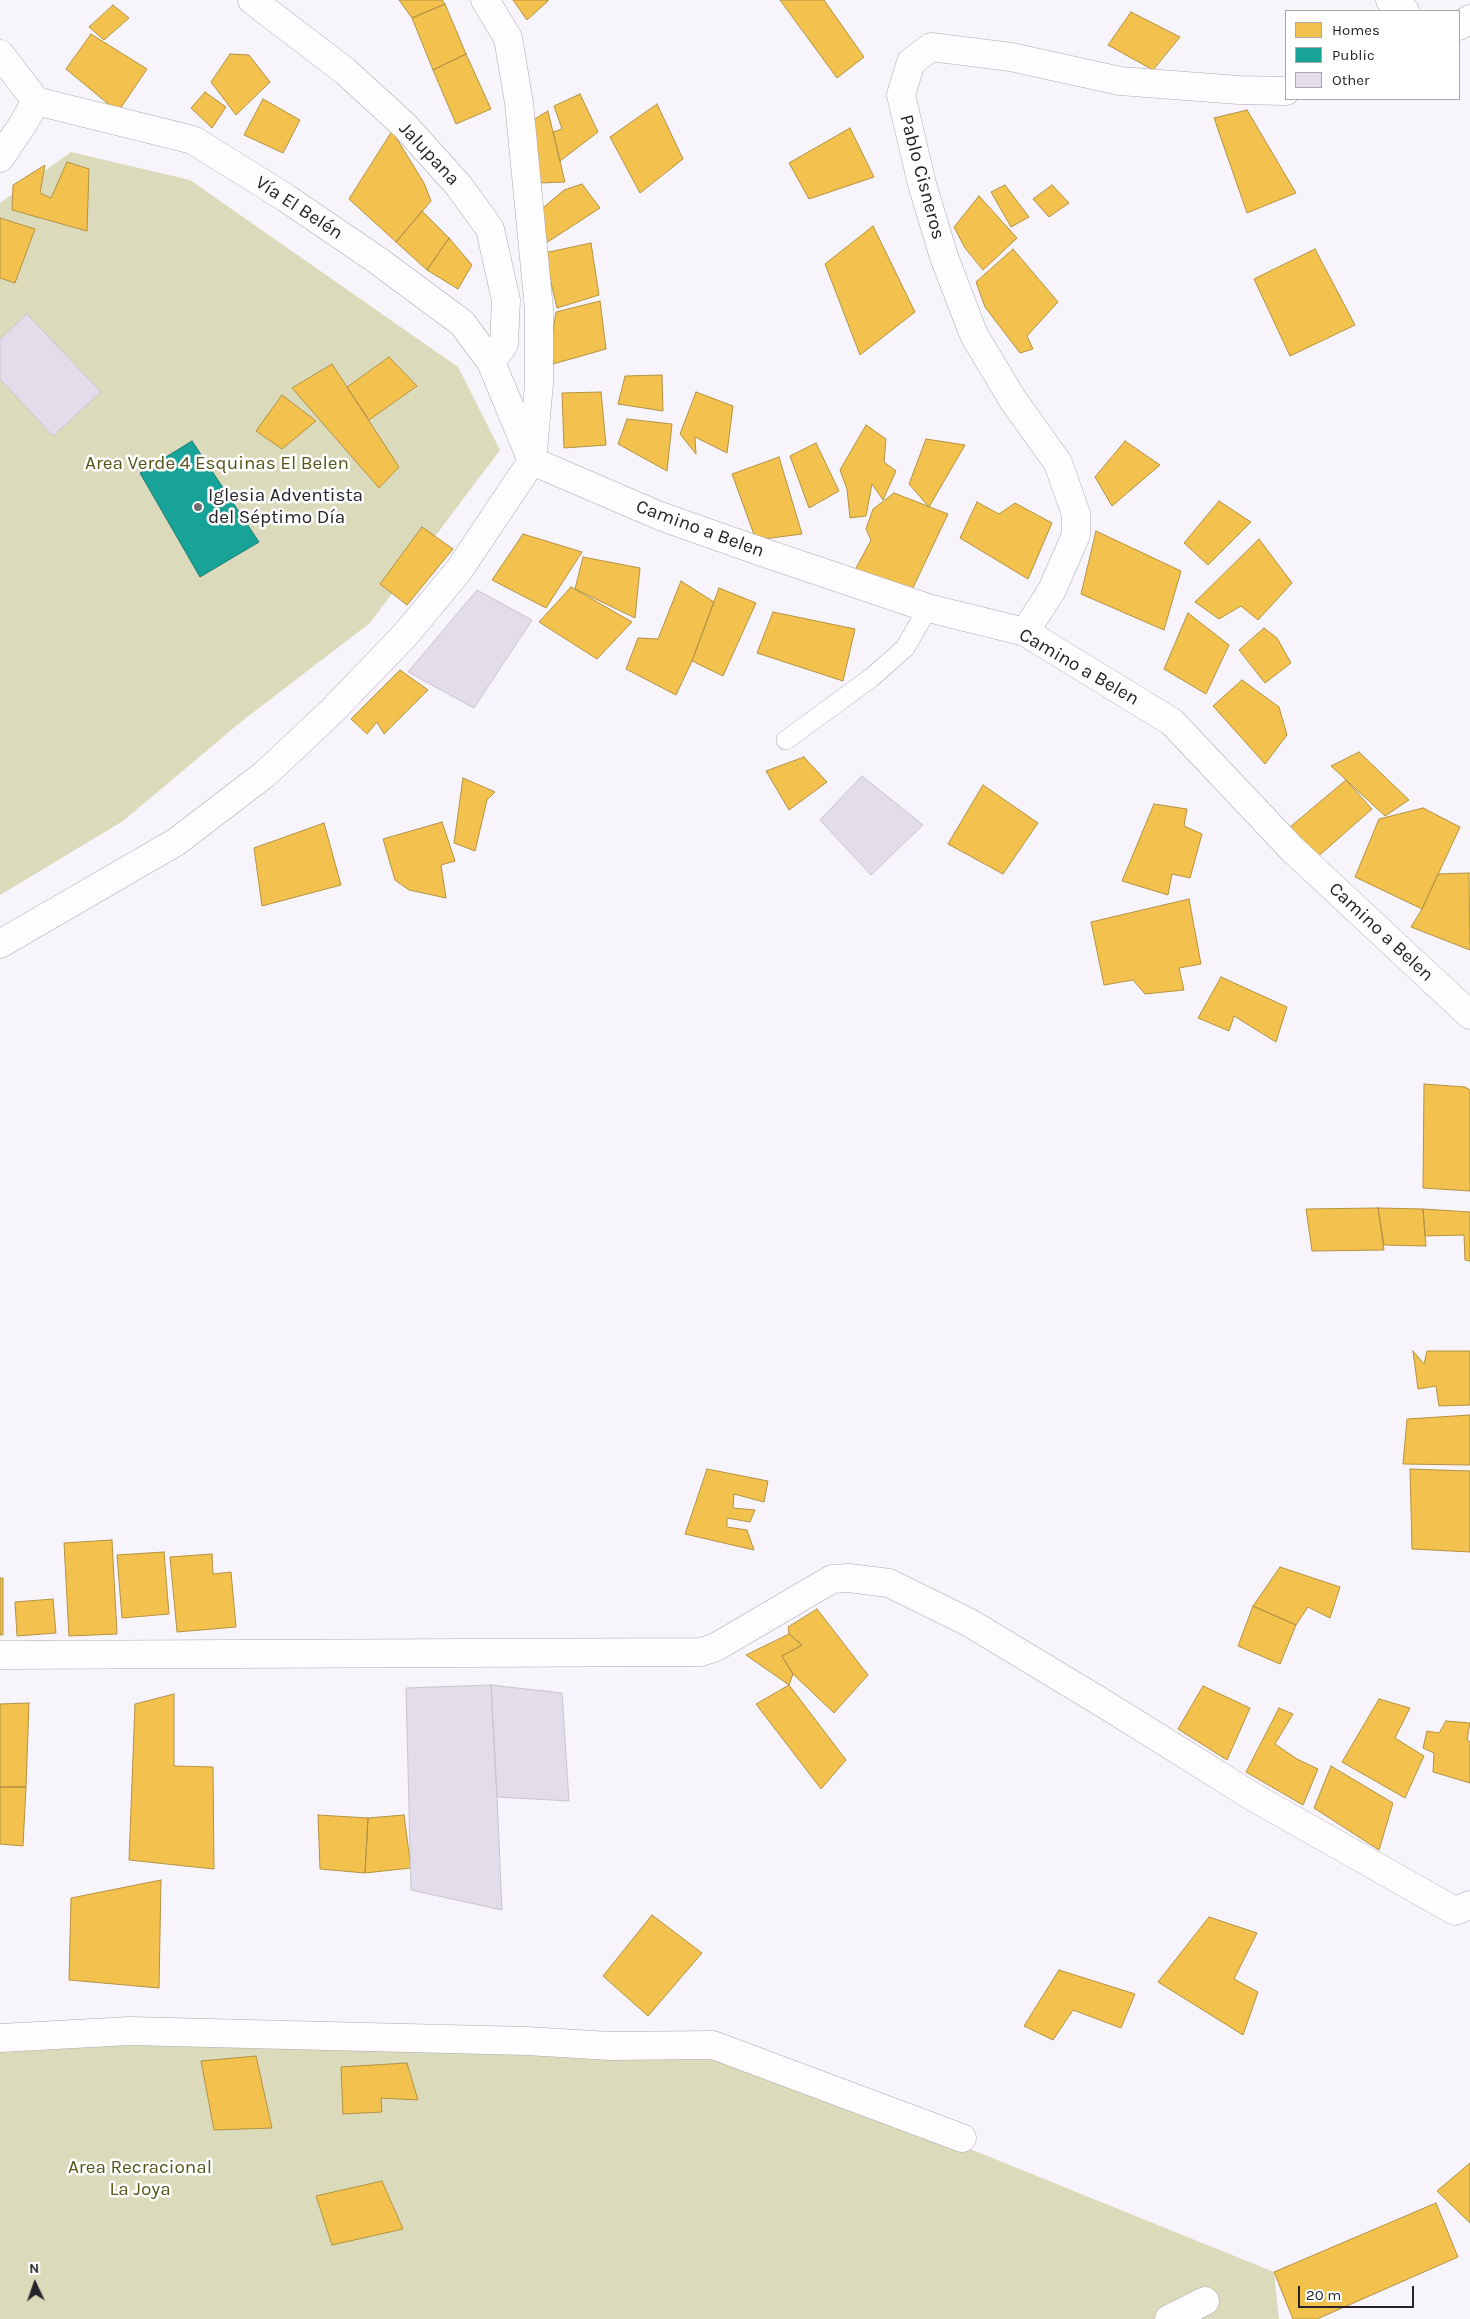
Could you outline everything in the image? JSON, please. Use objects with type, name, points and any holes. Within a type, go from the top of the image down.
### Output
[{"type":"street","name":"Jalupana","points":[[252,0],[345,72],[405,126],[460,186],[490,229],[506,300],[504,344],[492,362]]},
{"type":"street","points":[[0,944],[176,842],[265,774],[331,712],[406,634],[459,570],[532,461],[539,384],[539,309],[519,103],[508,38],[485,0]]},
{"type":"street","points":[[1390,0],[1404,10]]},
{"type":"street","name":"Pablo Cisneros","points":[[1025,632],[1052,590],[1076,535],[1076,514],[1058,463],[1013,400],[974,334],[944,257],[922,184],[901,95],[911,62],[931,47],[1011,57],[1120,80],[1239,90],[1285,91]]},
{"type":"street","points":[[0,54],[36,100],[23,124],[0,158]]},
{"type":"street","name":"Vía El Belén","points":[[36,100],[193,140],[294,203],[377,260],[462,323],[492,362],[532,461]]},
{"type":"street","name":"Camino a Belen","points":[[532,461],[660,516],[928,608],[1025,632],[1172,722],[1292,849],[1470,1015]]},
{"type":"street","points":[[0,1655],[700,1652],[716,1647],[832,1579],[849,1578],[889,1583],[970,1623],[1256,1798],[1455,1911],[1470,1905]]},
{"type":"street","points":[[0,2038],[130,2031],[527,2041],[610,2046],[713,2045],[962,2138]]},
{"type":"street","points":[[1169,2319],[1205,2301]]},
{"type":"lane","points":[[786,740],[871,678],[905,648],[928,608]]},
{"type":"green space","name":"Area Verde 4 Esquinas El Belen","points":[[71,152],[190,180],[458,367],[500,450],[370,623],[242,721],[123,821],[0,895],[0,203]]},
{"type":"green space","name":"Area Recracional La Joya","points":[[0,2038],[713,2045],[1274,2272],[1279,2319],[0,2319]]},
{"type":"building: Homes","points":[[399,0],[442,0],[445,4],[412,18]]},
{"type":"building: Homes","points":[[513,0],[548,0],[548,1],[527,20]]},
{"type":"building: Homes","points":[[780,0],[824,0],[864,57],[837,78]]},
{"type":"building: Homes","points":[[445,4],[466,54],[433,70],[412,18]]},
{"type":"building: Homes","points":[[113,5],[129,18],[104,40],[89,27]]},
{"type":"building: Homes","points":[[1131,12],[1180,37],[1153,70],[1108,45]]},
{"type":"building: Homes","points":[[91,34],[147,69],[118,112],[66,69]]},
{"type":"building: Homes","points":[[230,54],[249,55],[270,82],[236,115],[211,82]]},
{"type":"building: Homes","points":[[466,54],[491,109],[456,124],[433,70]]},
{"type":"building: Homes","points":[[205,92],[226,107],[212,128],[191,108]]},
{"type":"building: Homes","points":[[580,94],[598,132],[560,161],[553,132],[562,129],[554,106]]},
{"type":"building: Homes","points":[[263,99],[300,120],[283,153],[244,135]]},
{"type":"building: Homes","points":[[657,104],[683,159],[640,193],[610,137]]},
{"type":"building: Homes","points":[[1247,110],[1296,193],[1247,213],[1214,118]]},
{"type":"building: Homes","points":[[548,111],[565,182],[539,183],[526,124]]},
{"type":"building: Homes","points":[[850,128],[874,177],[809,199],[789,163]]},
{"type":"building: Homes","points":[[392,131],[424,183],[431,201],[396,242],[349,199]]},
{"type":"building: Homes","points":[[67,162],[89,169],[87,231],[12,210],[13,185],[45,165],[40,193],[51,198]]},
{"type":"building: Homes","points":[[582,184],[600,208],[543,245],[537,213],[564,190]]},
{"type":"building: Homes","points":[[1005,185],[1029,217],[1011,227],[991,192]]},
{"type":"building: Homes","points":[[1052,185],[1069,203],[1049,217],[1033,199]]},
{"type":"building: Homes","points":[[979,196],[1017,238],[983,270],[965,248],[954,227]]},
{"type":"building: Homes","points":[[422,211],[449,238],[427,270],[396,242]]},
{"type":"building: Homes","points":[[0,218],[35,229],[15,283],[0,278]]},
{"type":"building: Homes","points":[[873,226],[915,312],[860,355],[825,264]]},
{"type":"building: Homes","points":[[449,238],[472,265],[458,289],[427,270]]},
{"type":"building: Homes","points":[[591,243],[599,295],[557,308],[544,253]]},
{"type":"building: Homes","points":[[1013,249],[1058,302],[1027,336],[1033,349],[1020,353],[985,307],[976,282]]},
{"type":"building: Homes","points":[[1315,249],[1355,325],[1290,356],[1254,279]]},
{"type":"building: Homes","points":[[600,301],[606,349],[553,364],[551,343],[556,312]]},
{"type":"building: Homes","points":[[389,357],[417,386],[369,420],[347,387]]},
{"type":"building: Homes","points":[[332,364],[399,467],[379,488],[292,388]]},
{"type":"building: Homes","points":[[662,375],[663,411],[618,404],[625,376]]},
{"type":"building: Homes","points":[[601,392],[606,445],[564,448],[562,393]]},
{"type":"building: Homes","points":[[696,392],[733,406],[727,453],[695,437],[696,454],[680,434]]},
{"type":"building: Homes","points":[[282,395],[316,421],[282,449],[256,431]]},
{"type":"building: Homes","points":[[627,419],[672,424],[667,471],[618,444]]},
{"type":"building: Homes","points":[[866,425],[886,439],[884,462],[896,471],[883,500],[872,484],[866,516],[850,518],[847,489],[840,470]]},
{"type":"building: Homes","points":[[926,439],[965,445],[929,507],[909,484]]},
{"type":"building: Homes","points":[[1125,441],[1160,465],[1112,506],[1095,477]]},
{"type":"building: Homes","points":[[816,443],[839,491],[809,508],[790,456]]},
{"type":"building: Homes","points":[[779,457],[802,534],[756,540],[732,474]]},
{"type":"building: Homes","points":[[894,493],[948,514],[910,594],[855,570],[871,540],[866,529],[873,509]]},
{"type":"building: Homes","points":[[1219,501],[1251,522],[1208,565],[1184,543]]},
{"type":"building: Homes","points":[[977,502],[999,514],[1015,503],[1052,523],[1028,579],[960,538]]},
{"type":"building: Homes","points":[[422,527],[453,549],[407,605],[380,584]]},
{"type":"building: Homes","points":[[1096,531],[1181,571],[1164,630],[1081,594]]},
{"type":"building: Homes","points":[[523,534],[582,552],[546,608],[492,580]]},
{"type":"building: Homes","points":[[1259,539],[1292,583],[1258,620],[1241,606],[1219,619],[1195,602]]},
{"type":"building: Homes","points":[[583,557],[640,568],[635,618],[575,589]]},
{"type":"building: Homes","points":[[681,581],[714,602],[692,661],[676,695],[626,669],[638,638],[658,639]]},
{"type":"building: Homes","points":[[571,587],[632,622],[597,659],[539,622]]},
{"type":"building: Homes","points":[[719,588],[756,603],[723,676],[692,661]]},
{"type":"building: Homes","points":[[773,612],[855,629],[843,681],[757,653]]},
{"type":"building: Homes","points":[[1188,613],[1229,645],[1206,694],[1164,669]]},
{"type":"building: Homes","points":[[1264,628],[1277,638],[1291,663],[1265,683],[1239,650]]},
{"type":"building: Homes","points":[[400,670],[428,690],[384,734],[377,722],[367,734],[351,719]]},
{"type":"building: Homes","points":[[1242,680],[1279,707],[1287,735],[1265,764],[1213,706]]},
{"type":"building: Homes","points":[[1359,752],[1409,800],[1385,816],[1331,766]]},
{"type":"building: Homes","points":[[804,757],[827,782],[789,810],[766,771]]},
{"type":"building: Homes","points":[[463,778],[495,792],[487,800],[475,851],[454,843]]},
{"type":"building: Homes","points":[[1346,780],[1372,809],[1314,860],[1284,832]]},
{"type":"building: Homes","points":[[983,785],[1038,823],[1003,874],[948,844]]},
{"type":"building: Homes","points":[[1154,804],[1187,809],[1184,826],[1202,834],[1190,878],[1172,874],[1168,895],[1122,881]]},
{"type":"building: Homes","points":[[1423,808],[1460,827],[1422,909],[1355,877],[1379,819]]},
{"type":"building: Homes","points":[[442,822],[455,861],[441,865],[446,898],[409,890],[395,880],[383,839]]},
{"type":"building: Homes","points":[[324,823],[341,885],[262,906],[254,848]]},
{"type":"building: Homes","points":[[1469,873],[1470,950],[1411,927],[1422,909],[1438,874]]},
{"type":"building: Homes","points":[[1189,899],[1201,964],[1179,968],[1184,990],[1145,994],[1133,980],[1104,985],[1091,922]]},
{"type":"building: Homes","points":[[1221,977],[1287,1007],[1276,1042],[1234,1016],[1229,1031],[1198,1018]]},
{"type":"building: Homes","points":[[1424,1084],[1465,1087],[1470,1090],[1470,1191],[1423,1188]]},
{"type":"building: Homes","points":[[1378,1208],[1384,1250],[1312,1251],[1306,1209]]},
{"type":"building: Homes","points":[[1378,1208],[1423,1209],[1426,1246],[1384,1245]]},
{"type":"building: Homes","points":[[1423,1209],[1470,1212],[1470,1261],[1465,1260],[1464,1235],[1425,1236]]},
{"type":"building: Homes","points":[[1413,1351],[1424,1364],[1427,1351],[1470,1351],[1470,1405],[1439,1406],[1436,1386],[1418,1389]]},
{"type":"building: Homes","points":[[1470,1415],[1470,1465],[1403,1464],[1407,1419]]},
{"type":"building: Homes","points":[[707,1469],[768,1481],[764,1502],[734,1494],[733,1508],[755,1510],[750,1522],[727,1518],[727,1527],[747,1530],[754,1550],[685,1534]]},
{"type":"building: Homes","points":[[1410,1469],[1470,1471],[1470,1552],[1412,1549]]},
{"type":"building: Homes","points":[[112,1540],[117,1634],[69,1636],[64,1543]]},
{"type":"building: Homes","points":[[164,1552],[169,1614],[122,1618],[117,1555]]},
{"type":"building: Homes","points":[[212,1554],[213,1574],[231,1572],[236,1627],[177,1632],[170,1557]]},
{"type":"building: Homes","points":[[1280,1567],[1340,1587],[1330,1618],[1308,1607],[1296,1625],[1253,1606]]},
{"type":"building: Homes","points":[[0,1578],[3,1578],[3,1635],[0,1635]]},
{"type":"building: Homes","points":[[53,1599],[56,1633],[17,1636],[15,1602]]},
{"type":"building: Homes","points":[[1253,1606],[1296,1625],[1280,1664],[1238,1646]]},
{"type":"building: Homes","points":[[817,1609],[868,1675],[834,1713],[793,1674],[782,1656],[802,1645],[789,1634],[788,1627]]},
{"type":"building: Homes","points":[[789,1634],[802,1645],[782,1656],[793,1674],[789,1685],[746,1655]]},
{"type":"building: Homes","points":[[789,1685],[846,1760],[821,1789],[756,1704]]},
{"type":"building: Homes","points":[[1203,1686],[1250,1708],[1227,1760],[1178,1729]]},
{"type":"building: Homes","points":[[174,1694],[174,1766],[213,1767],[214,1869],[129,1860],[135,1704]]},
{"type":"building: Homes","points":[[1379,1699],[1410,1708],[1395,1738],[1424,1756],[1405,1798],[1342,1762]]},
{"type":"building: Homes","points":[[29,1703],[26,1787],[0,1787],[0,1704]]},
{"type":"building: Homes","points":[[1279,1708],[1293,1714],[1275,1744],[1297,1759],[1318,1769],[1303,1805],[1246,1772]]},
{"type":"building: Homes","points":[[1446,1721],[1470,1723],[1467,1740],[1470,1742],[1470,1783],[1433,1772],[1434,1753],[1423,1748],[1427,1731],[1439,1733]]},
{"type":"building: Homes","points":[[1331,1766],[1393,1803],[1379,1850],[1314,1808]]},
{"type":"building: Homes","points":[[0,1787],[26,1787],[23,1846],[0,1844]]},
{"type":"building: Homes","points":[[318,1815],[368,1818],[365,1873],[320,1869]]},
{"type":"building: Homes","points":[[404,1815],[411,1868],[365,1873],[368,1818]]},
{"type":"building: Homes","points":[[161,1880],[159,1988],[69,1980],[71,1898]]},
{"type":"building: Homes","points":[[652,1915],[702,1953],[648,2016],[603,1976]]},
{"type":"building: Homes","points":[[1209,1917],[1257,1933],[1234,1979],[1258,1992],[1243,2035],[1158,1982]]},
{"type":"building: Homes","points":[[1059,1970],[1135,1994],[1121,2028],[1073,2010],[1053,2040],[1024,2026]]},
{"type":"building: Homes","points":[[256,2056],[272,2128],[214,2130],[201,2061]]},
{"type":"building: Homes","points":[[407,2063],[418,2100],[381,2098],[382,2112],[343,2114],[341,2067]]},
{"type":"building: Homes","points":[[1470,2163],[1470,2223],[1437,2191]]},
{"type":"building: Homes","points":[[382,2181],[403,2229],[332,2245],[316,2196]]},
{"type":"building: Homes","points":[[1436,2203],[1458,2257],[1317,2319],[1293,2319],[1274,2272]]},
{"type":"building: Public","name":"Iglesia Adventista del Séptimo Día","points":[[192,441],[259,542],[200,577],[140,473]]},
{"type":"building: Other","points":[[27,314],[101,392],[53,436],[0,379],[0,339]]},
{"type":"building: Other","points":[[477,590],[532,620],[474,708],[408,672]]},
{"type":"building: Other","points":[[862,776],[923,825],[871,875],[820,820]]},
{"type":"building: Other","points":[[491,1685],[502,1910],[411,1890],[406,1688]]},
{"type":"building: Other","points":[[491,1685],[562,1693],[569,1801],[497,1797]]},
{"type":"place","name":"Iglesia Adventista del Séptimo Día","points":[[198,507]]}]
